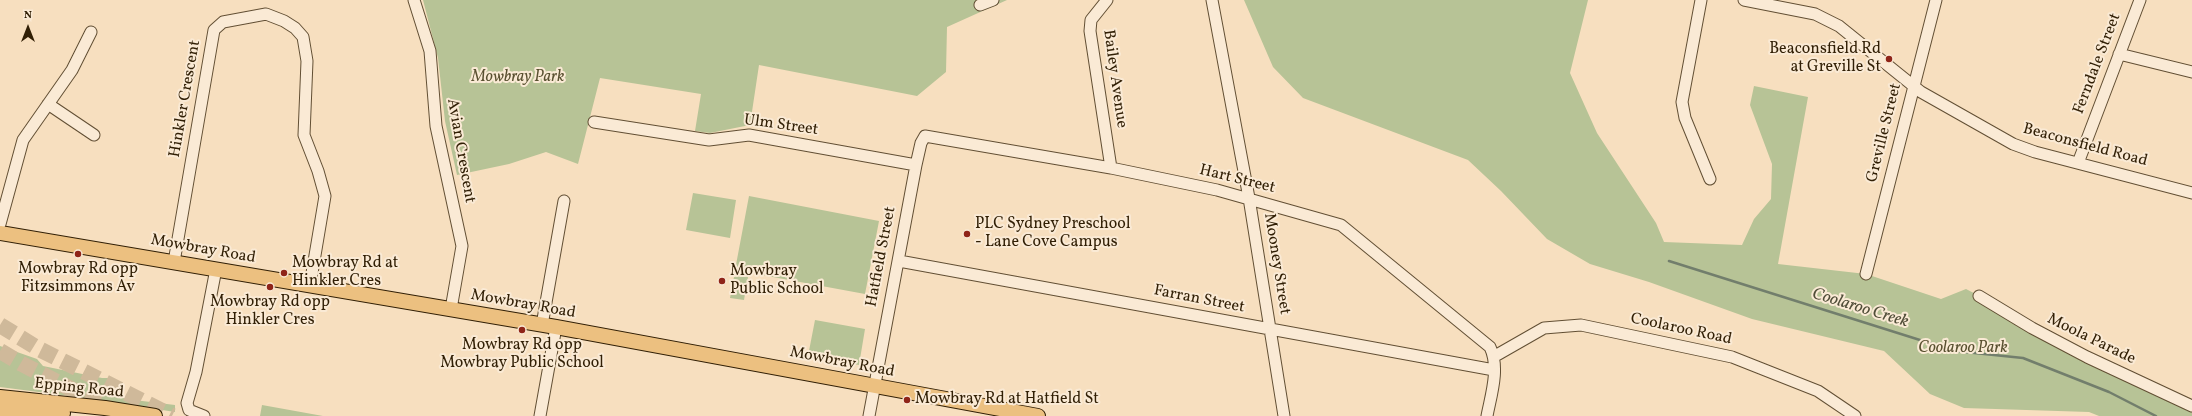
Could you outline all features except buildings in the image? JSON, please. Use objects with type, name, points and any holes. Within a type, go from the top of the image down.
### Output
[{"type":"main road","name":"Mowbray Road","points":[[0,233],[556,327],[1038,416]]},
{"type":"main road","name":"Epping Road","points":[[0,397],[105,408],[155,416]]},
{"type":"main road","name":"Epping Road","points":[[0,409],[93,416]]},
{"type":"street","name":"Avian Crescent","points":[[414,0],[430,51],[436,126],[462,246],[451,309]]},
{"type":"street","points":[[980,5],[993,0]]},
{"type":"street","name":"Bailey Avenue","points":[[1108,0],[1091,20],[1090,31],[1111,168]]},
{"type":"street","name":"Mooney Street","points":[[1212,0],[1249,198],[1284,416]]},
{"type":"street","points":[[1701,0],[1682,102],[1685,118],[1710,179]]},
{"type":"street","name":"Beaconsfield Road","points":[[1744,0],[1768,2],[1815,14],[1832,22],[1914,86],[1958,114],[2013,144],[2035,152],[2192,193]]},
{"type":"street","name":"Greville Street","points":[[1866,274],[1936,0]]},
{"type":"street","name":"Ferndale Street","points":[[2078,163],[2140,0]]},
{"type":"street","name":"Hinkler Crescent","points":[[174,262],[214,30],[223,22],[266,14],[284,21],[295,28],[303,36],[306,48],[307,61],[304,135],[325,196],[310,286]]},
{"type":"street","points":[[0,224],[22,140],[72,70],[91,32]]},
{"type":"street","points":[[2119,54],[2192,72]]},
{"type":"street","points":[[48,104],[94,135]]},
{"type":"street","name":"Ulm Street","points":[[594,122],[709,140],[749,135],[916,165]]},
{"type":"street","name":"Hart Street","points":[[925,136],[1111,168],[1249,198],[1341,226],[1478,336],[1490,347],[1495,356]]},
{"type":"street","name":"Hatfield Street","points":[[869,416],[920,143],[925,136]]},
{"type":"street","points":[[542,325],[564,201]]},
{"type":"street","name":"Farran Street","points":[[899,260],[1270,330],[1494,370]]},
{"type":"street","points":[[204,416],[189,410],[187,403],[196,372],[216,269]]},
{"type":"street","name":"Moola Parade","points":[[1980,296],[2032,328],[2073,350],[2192,406]]},
{"type":"street","name":"Coolaroo Road","points":[[1495,356],[1544,328],[1581,325],[1732,357],[1818,391],[1855,416]]},
{"type":"street","points":[[540,416],[556,327]]},
{"type":"street","points":[[1487,416],[1495,356]]},
{"type":"green space","name":"Mowbray Park","points":[[423,0],[1007,0],[947,27],[946,72],[917,96],[759,65],[750,125],[710,133],[695,131],[701,94],[600,78],[578,164],[546,152],[509,164],[457,175],[445,121],[438,58]]},
{"type":"green space","name":"Coolaroo Park","points":[[1244,0],[1588,0],[1570,73],[1597,133],[1656,223],[1664,242],[1742,245],[1754,219],[1771,199],[1772,164],[1750,105],[1754,86],[1808,97],[1778,264],[1866,274],[1941,299],[1966,289],[2192,406],[2192,416],[2099,416],[2089,412],[1964,408],[1930,394],[1884,351],[1752,319],[1649,282],[1590,264],[1547,239],[1501,191],[1468,160],[1303,98],[1273,67]]},
{"type":"green space","points":[[693,193],[736,200],[730,238],[686,230]]},
{"type":"green space","points":[[749,196],[879,221],[865,294],[735,270]]},
{"type":"green space","points":[[734,277],[748,277],[744,300],[730,298]]},
{"type":"green space","points":[[815,320],[865,329],[859,365],[808,356]]},
{"type":"green space","points":[[0,346],[37,359],[43,366],[102,378],[112,378],[112,391],[126,399],[175,405],[175,412],[0,387]]},
{"type":"green space","points":[[262,405],[323,416],[260,416]]},
{"type":"waterway","name":"Coolaroo Creek","points":[[1669,261],[1955,351],[2023,358],[2109,392],[2156,416]]},
{"type":"tunnel","points":[[0,325],[39,349],[172,416]]},
{"type":"tunnel","points":[[0,351],[22,364],[110,409]]},
{"type":"place","name":"Beaconsfield Rd at Greville St","points":[[1889,59]]},
{"type":"place","name":"PLC Sydney Preschool - Lane Cove Campus","points":[[967,234]]},
{"type":"place","name":"Mowbray Rd opp Fitzsimmons Av","points":[[78,254]]},
{"type":"place","name":"Mowbray Rd at Hinkler Cres","points":[[284,273]]},
{"type":"place","name":"Mowbray Public School","points":[[722,281]]},
{"type":"place","name":"Mowbray Rd opp Hinkler Cres","points":[[270,287]]},
{"type":"place","name":"Mowbray Rd opp Mowbray Public School","points":[[522,330]]},
{"type":"place","name":"Mowbray Rd at Hatfield St","points":[[907,400]]}]
